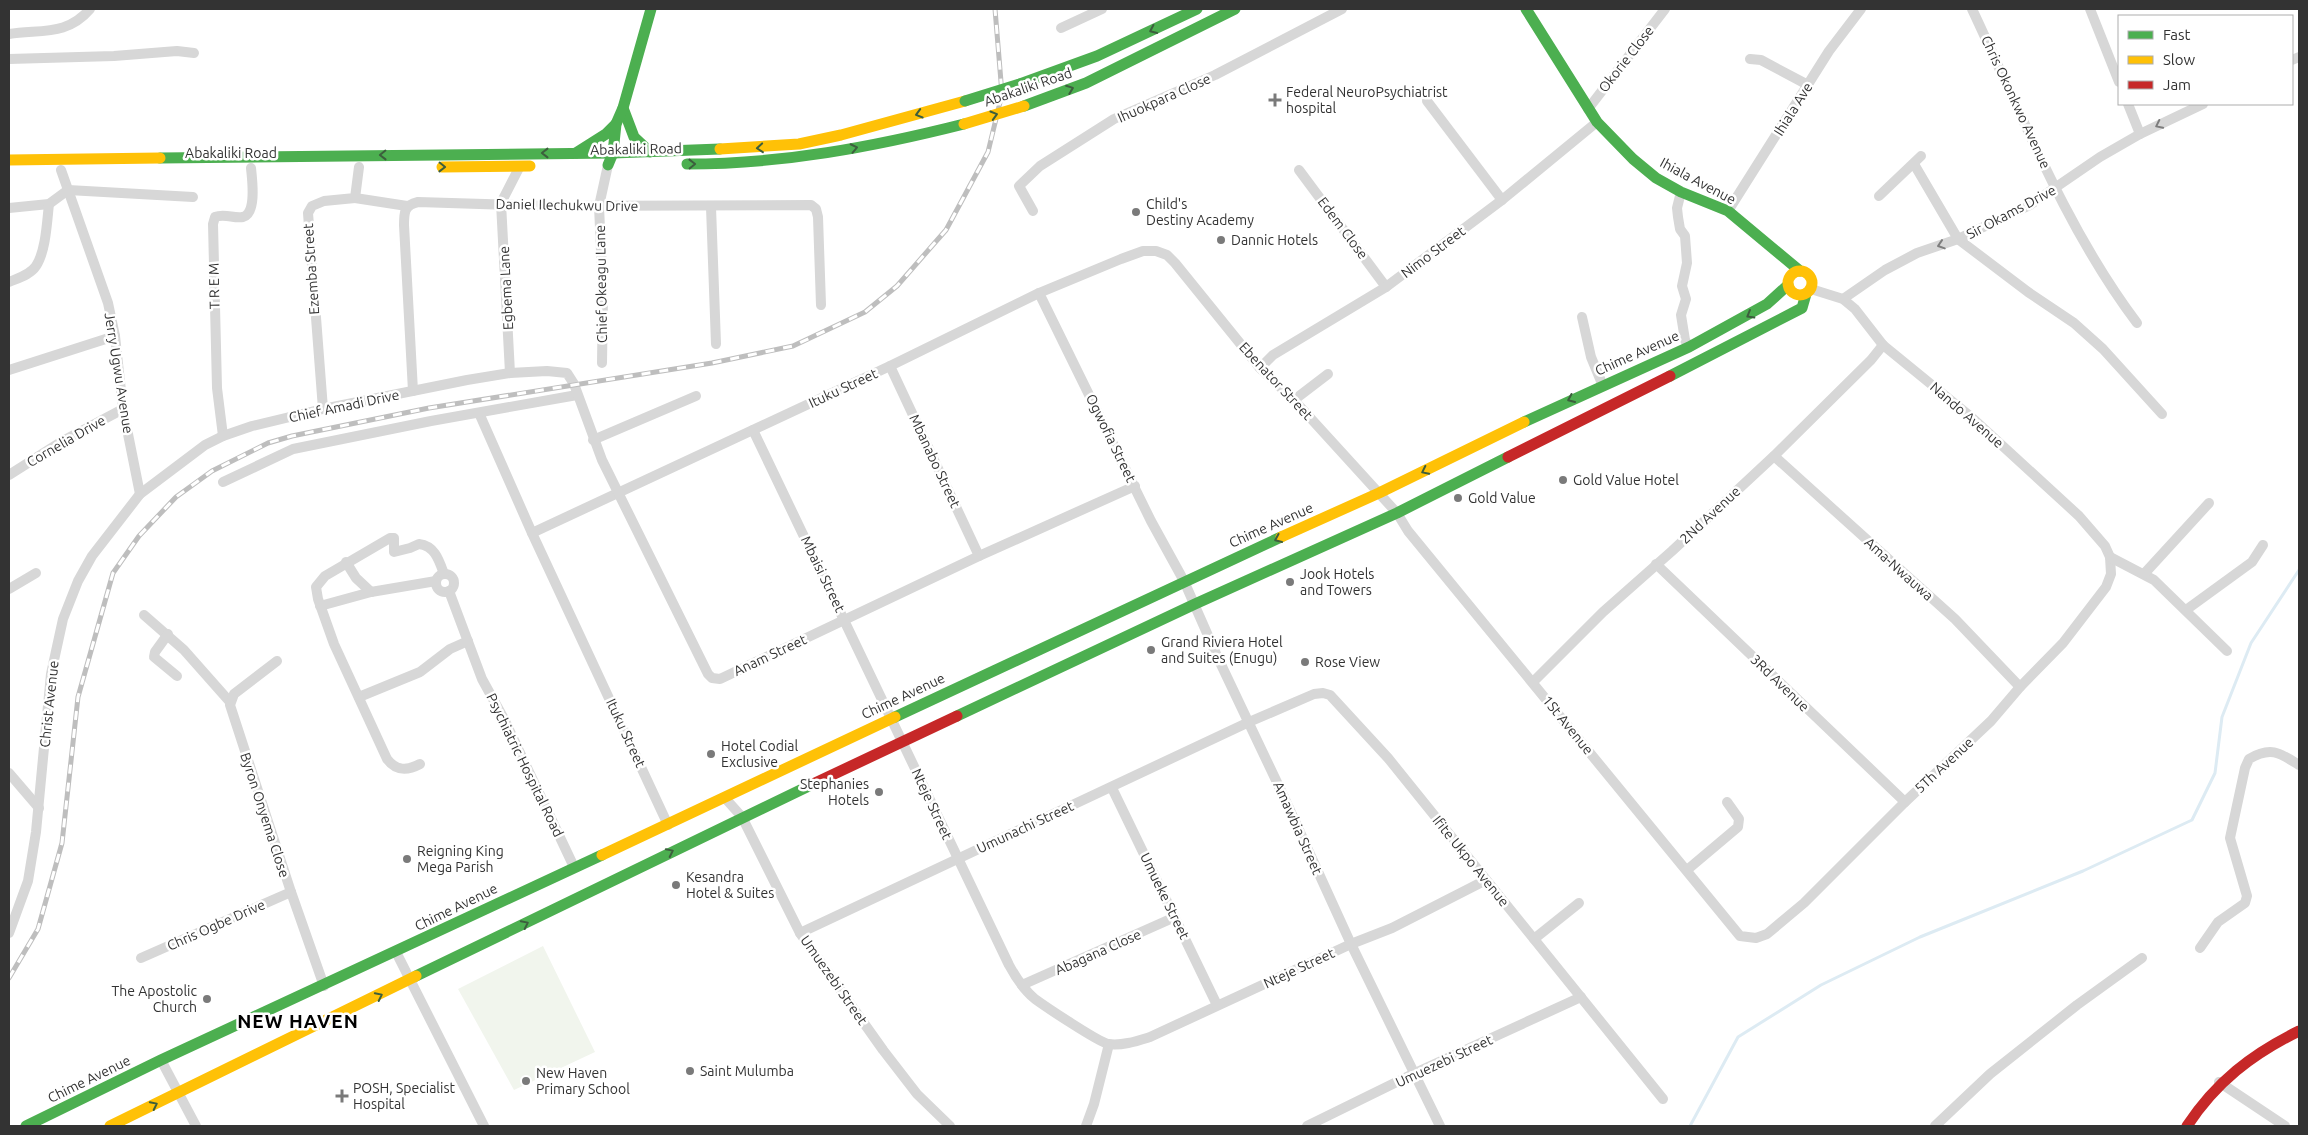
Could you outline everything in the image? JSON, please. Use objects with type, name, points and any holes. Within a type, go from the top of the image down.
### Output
[{"type":"main road","points":[[613,165],[616,124],[623,108],[651,9]]},
{"type":"main road","name":"Abakaliki Road","points":[[9,160],[613,153],[734,150],[799,144],[841,135],[966,101],[1020,84],[1097,56],[1197,9]]},
{"type":"main road","name":"Abakaliki Road","points":[[673,164],[749,163],[811,156],[931,133],[964,124],[1024,106],[1086,83],[1235,9]]},
{"type":"main road","name":"Ihiala Avenue","points":[[1526,9],[1597,122],[1633,159],[1656,178],[1681,192],[1728,212],[1800,270]]},
{"type":"main road","points":[[623,108],[634,137],[650,152]]},
{"type":"main road","points":[[576,153],[606,134],[616,124]]},
{"type":"main road","name":"Abakaliki Road","points":[[589,165],[613,165]]},
{"type":"main road","name":"Abakaliki Road","points":[[9,171],[545,166]]},
{"type":"main road","points":[[1770,245],[1796,295],[1809,291]]},
{"type":"main road","points":[[110,1126],[742,817],[1195,604],[1397,513],[1785,318],[1802,308],[1813,284],[1809,274],[1800,270],[1795,272],[1788,282]]},
{"type":"main road","name":"Chime Avenue","points":[[26,1126],[161,1060],[668,825],[1184,581],[1379,494],[1560,404],[1689,347],[1767,304],[1788,282]]},
{"type":"main road","points":[[2187,1126],[2209,1093],[2219,1082],[2244,1061],[2277,1041],[2299,1031]]},
{"type":"street","points":[[9,34],[67,27],[73,25],[90,9]]},
{"type":"street","points":[[1061,28],[1102,9]]},
{"type":"street","name":"Ihuokpara Close","points":[[1033,210],[1019,186],[1040,166],[1114,119],[1215,75],[1342,9]]},
{"type":"street","name":"Okorie Close","points":[[1588,109],[1665,9]]},
{"type":"street","name":"Ihiala Ave","points":[[1728,212],[1829,51],[1861,9]]},
{"type":"street","name":"Chris Okonkwo Avenue","points":[[1972,9],[2056,189],[2110,286],[2137,323]]},
{"type":"street","points":[[2090,9],[2118,79]]},
{"type":"street","points":[[9,59],[114,56],[177,50],[194,53]]},
{"type":"street","points":[[1750,59],[1761,60],[1808,85]]},
{"type":"street","points":[[1427,101],[1502,200]]},
{"type":"street","points":[[2128,105],[2140,134]]},
{"type":"street","name":"Sir Okams Drive","points":[[1843,299],[1885,270],[1917,253],[1958,239],[2030,205],[2056,189],[2100,157],[2140,134],[2201,105]]},
{"type":"street","name":"Nimo Street","points":[[1260,368],[1273,355],[1386,287],[1502,200],[1597,122]]},
{"type":"street","points":[[1878,196],[1922,156]]},
{"type":"street","points":[[1914,164],[1958,239],[2028,292],[2074,323],[2103,349],[2162,414]]},
{"type":"street","name":"Chief Okeagu Lane","points":[[602,363],[599,206],[613,165]]},
{"type":"street","points":[[501,203],[520,166]]},
{"type":"street","points":[[356,198],[359,167]]},
{"type":"street","name":"T R E M","points":[[223,436],[218,388],[213,224],[215,217],[222,215],[243,217],[249,213],[253,204],[251,168]]},
{"type":"street","name":"Jerry Ugwu Avenue","points":[[61,170],[100,275],[115,336],[123,409],[140,494]]},
{"type":"street","name":"Edem Close","points":[[1299,170],[1386,287]]},
{"type":"street","points":[[9,208],[49,204],[68,190],[193,197]]},
{"type":"street","points":[[1681,192],[1677,208],[1680,229],[1685,236],[1687,263],[1682,286],[1686,299],[1681,315],[1685,340],[1689,347]]},
{"type":"street","name":"Daniel Ilechukwu Drive","points":[[356,198],[407,206],[418,202],[501,203],[546,206],[814,207],[818,217],[821,305]]},
{"type":"street","name":"Ezemba Street","points":[[323,409],[308,213],[312,206],[324,201],[356,198]]},
{"type":"street","name":"Egbema Lane","points":[[501,203],[510,373]]},
{"type":"street","points":[[9,282],[25,276],[36,266],[45,240],[49,204]]},
{"type":"street","points":[[407,206],[404,210],[404,225],[413,391]]},
{"type":"street","points":[[711,206],[716,344]]},
{"type":"street","name":"Ituku Street","points":[[532,533],[1040,294],[1121,258],[1142,251],[1156,251]]},
{"type":"street","name":"Ebenator Street","points":[[1156,251],[1167,255],[1175,263],[1260,368],[1294,400],[1397,513]]},
{"type":"street","name":"Nando Avenue","points":[[1809,291],[1843,299],[1855,308],[1883,345],[1970,416],[2052,491],[2099,538],[2110,557]]},
{"type":"street","name":"Ogwofia Street","points":[[1040,294],[1184,581]]},
{"type":"street","points":[[1582,317],[1591,357],[1603,386]]},
{"type":"street","points":[[9,370],[115,336]]},
{"type":"street","name":"2Nd Avenue","points":[[1533,682],[1603,612],[1774,456],[1848,383],[1883,345]]},
{"type":"street","name":"Mbanabo Street","points":[[890,366],[979,556]]},
{"type":"street","name":"Chief Amadi Drive","points":[[140,494],[192,453],[223,436],[323,409],[510,373],[548,371],[567,373]]},
{"type":"street","name":"Anam Street","points":[[567,373],[574,384],[593,440],[708,674],[712,678],[720,679],[746,668],[979,556],[1135,486]]},
{"type":"street","points":[[1294,400],[1328,374]]},
{"type":"street","points":[[223,482],[293,450],[577,395]]},
{"type":"street","points":[[593,440],[696,396]]},
{"type":"street","name":"Cornelia Drive","points":[[9,475],[61,442],[123,409]]},
{"type":"street","name":"Ituku Street","points":[[479,413],[532,533],[668,825]]},
{"type":"street","name":"Mbaisi Street","points":[[753,430],[902,741]]},
{"type":"street","name":"Ama-Nwauwa","points":[[1774,456],[1955,619],[2020,687]]},
{"type":"street","name":"Christ Avenue","points":[[9,933],[28,882],[39,808],[50,674],[63,619],[78,581],[92,556],[140,494]]},
{"type":"street","points":[[2144,574],[2209,503]]},
{"type":"street","name":"1St Avenue","points":[[1397,513],[1408,531],[1740,936]]},
{"type":"street","points":[[420,764],[410,770],[404,770],[392,765],[334,644],[320,606],[316,587],[317,583],[346,562],[390,538],[394,538],[394,552],[419,544],[430,548],[436,554],[440,577],[439,590],[449,591]]},
{"type":"street","points":[[2186,610],[2252,562],[2262,545]]},
{"type":"street","points":[[2110,557],[2154,580],[2226,651]]},
{"type":"street","name":"5Th Avenue","points":[[1740,936],[1756,938],[1767,934],[1804,903],[1905,802],[1991,721],[2020,687],[2063,643],[2094,604],[2106,587],[2111,574],[2110,557]]},
{"type":"street","points":[[346,562],[356,578],[371,592]]},
{"type":"street","name":"3Rd Avenue","points":[[1656,564],[1905,802]]},
{"type":"street","points":[[9,589],[36,573]]},
{"type":"street","points":[[320,606],[371,592],[451,576],[454,583],[449,591]]},
{"type":"street","name":"Amawbia Street","points":[[1184,581],[1351,944],[1440,1126]]},
{"type":"street","points":[[358,697],[420,672],[450,649],[468,641],[449,591]]},
{"type":"street","points":[[144,616],[168,634],[230,702],[234,694],[277,661]]},
{"type":"street","points":[[168,634],[154,652],[154,657],[176,676]]},
{"type":"street","name":"Psychiatric Hospital Road","points":[[468,641],[475,663],[504,719],[574,867]]},
{"type":"street","name":"Ifite Ukpo Avenue","points":[[1249,722],[1314,694],[1323,693],[1330,695],[1388,758],[1663,1099]]},
{"type":"street","name":"Byron Onyema Close","points":[[230,702],[239,738],[324,986]]},
{"type":"street","name":"Umunachi Street","points":[[800,933],[1249,722]]},
{"type":"street","name":"Nteje Street","points":[[902,741],[1009,965],[1022,985],[1035,998],[1097,1039],[1110,1044],[1121,1044],[1150,1037],[1351,944],[1392,928],[1486,880]]},
{"type":"street","points":[[2200,948],[2218,922],[2245,903],[2248,896],[2230,838],[2244,768],[2250,759],[2269,751],[2282,754],[2299,765]]},
{"type":"street","points":[[9,773],[39,808]]},
{"type":"street","name":"Umueke Street","points":[[1112,788],[1217,1005]]},
{"type":"street","name":"Umuezebi Street","points":[[725,798],[742,817],[800,933],[912,1087],[950,1126]]},
{"type":"street","points":[[1687,870],[1738,827],[1739,819],[1727,802]]},
{"type":"street","name":"Chris Ogbe Drive","points":[[141,958],[291,892]]},
{"type":"street","points":[[1534,939],[1579,903]]},
{"type":"street","name":"Abagana Close","points":[[1022,985],[1175,917]]},
{"type":"street","points":[[396,952],[484,1126]]},
{"type":"street","points":[[1935,1126],[1990,1074],[2142,958]]},
{"type":"street","name":"Umuezebi Street","points":[[1307,1126],[1415,1073],[1581,997]]},
{"type":"street","points":[[1086,1126],[1110,1044]]},
{"type":"street","points":[[161,1060],[177,1094],[196,1126]]},
{"type":"street","points":[[2219,1082],[2285,1126]]},
{"type":"shaded area","points":[[543,946],[595,1052],[514,1090],[458,989]]},
{"type":"waterway","points":[[1690,1126],[1738,1037],[1821,985],[1920,937],[2083,871],[2192,820],[2215,773],[2222,717],[2251,643],[2299,570]]},
{"type":"railway","points":[[9,978],[38,929],[62,843],[78,697],[113,573],[139,536],[176,497],[212,471],[268,443],[292,436],[429,408],[712,363],[793,346],[865,312],[897,286],[946,230],[988,152],[1002,94],[995,9]]},
{"type":"traffic: fast","points":[[608,165],[613,153],[616,124],[623,108],[651,9]]},
{"type":"traffic: fast","points":[[1020,84],[1097,56],[1197,9]]},
{"type":"traffic: fast","points":[[1024,106],[1086,83],[1235,9]]},
{"type":"traffic: fast","points":[[1526,9],[1597,122],[1633,159],[1656,178],[1681,192],[1728,211],[1800,271]]},
{"type":"traffic: fast","points":[[965,101],[1020,84]]},
{"type":"traffic: fast","points":[[623,108],[634,137],[650,152]]},
{"type":"traffic: fast","points":[[576,153],[606,134],[616,124]]},
{"type":"traffic: fast","points":[[687,164],[758,161],[827,153],[896,140],[964,124]]},
{"type":"traffic: fast","points":[[160,158],[613,153],[720,149]]},
{"type":"traffic: fast","points":[[1524,422],[1689,347],[1767,304],[1788,285]]},
{"type":"traffic: fast","points":[[1670,376],[1802,308],[1806,294]]},
{"type":"traffic: fast","points":[[957,716],[1195,604],[1397,513],[1508,457]]},
{"type":"traffic: fast","points":[[895,717],[1281,537]]},
{"type":"traffic: fast","points":[[416,976],[813,784]]},
{"type":"traffic: fast","points":[[26,1126],[161,1060],[602,855]]},
{"type":"traffic: slow","points":[[720,149],[799,144],[841,135],[965,101]]},
{"type":"traffic: slow","points":[[964,124],[1024,106]]},
{"type":"traffic: slow","points":[[9,160],[160,158]]},
{"type":"traffic: slow","points":[[442,167],[530,166]]},
{"type":"traffic: slow","points":[[1800,271],[1809,274],[1812,283],[1809,292],[1800,295],[1791,292],[1788,283],[1791,274],[1800,271]]},
{"type":"traffic: slow","points":[[1281,537],[1379,493],[1524,422]]},
{"type":"traffic: slow","points":[[602,855],[895,717]]},
{"type":"traffic: slow","points":[[110,1126],[416,976]]},
{"type":"traffic: jam","points":[[1508,457],[1670,376]]},
{"type":"traffic: jam","points":[[813,784],[957,716]]},
{"type":"traffic: jam","points":[[2187,1126],[2210,1096],[2236,1071],[2266,1049],[2299,1031]]},
{"type":"place","name":"Federal NeuroPsychiatrist hospital","points":[[1275,100]]},
{"type":"place","name":"Child's Destiny Academy","points":[[1136,212]]},
{"type":"place","name":"Dannic Hotels","points":[[1221,240]]},
{"type":"place","name":"Gold Value Hotel","points":[[1563,480]]},
{"type":"place","name":"Gold Value","points":[[1458,498]]},
{"type":"place","name":"Jook Hotels and Towers","points":[[1290,582]]},
{"type":"place","name":"Grand Riviera Hotel and Suites (Enugu)","points":[[1151,650]]},
{"type":"place","name":"Rose View","points":[[1305,662]]},
{"type":"place","name":"Hotel Codial Exclusive","points":[[711,754]]},
{"type":"place","name":"Stephanies Hotels","points":[[879,792]]},
{"type":"place","name":"Reigning King Mega Parish","points":[[407,859]]},
{"type":"place","name":"Kesandra Hotel & Suites","points":[[676,885]]},
{"type":"place","name":"The Apostolic Church","points":[[207,999]]},
{"type":"place","name":"Saint Mulumba","points":[[690,1071]]},
{"type":"place","name":"New Haven Primary School","points":[[526,1081]]},
{"type":"place","name":"POSH, Specialist Hospital","points":[[342,1096]]},
{"type":"district","name":"NEW HAVEN","points":[[298,1021]]}]
